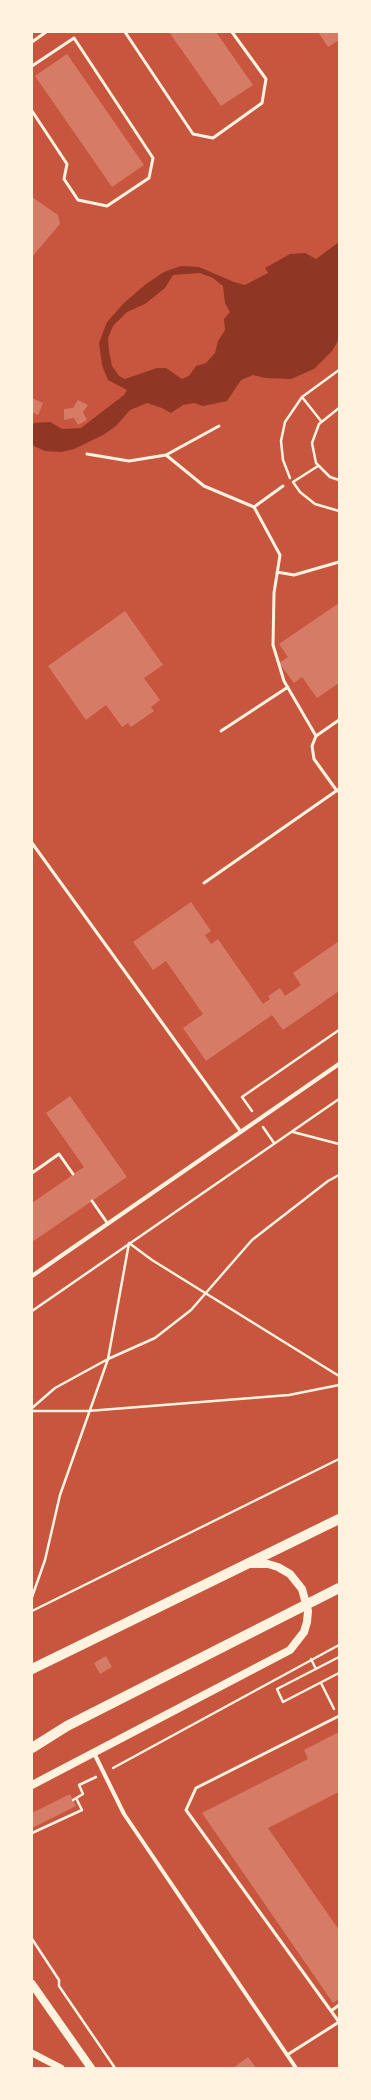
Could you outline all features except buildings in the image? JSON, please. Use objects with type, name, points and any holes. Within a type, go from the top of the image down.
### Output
[{"type":"main road","points":[[32,1669],[339,1519]]},
{"type":"main road","points":[[32,1785],[290,1650],[304,1632],[307,1622],[307,1604],[302,1589],[288,1572],[268,1564],[257,1563],[244,1565]]},
{"type":"main road","points":[[32,1748],[67,1726],[339,1588]]},
{"type":"main road","points":[[32,1984],[91,2068]]},
{"type":"street","points":[[32,1276],[339,1064]]},
{"type":"street","points":[[94,1753],[124,1814],[296,2068]]},
{"type":"street","points":[[32,2052],[61,2068]]},
{"type":"lane","points":[[32,42],[46,32]]},
{"type":"lane","points":[[125,32],[193,134],[213,138],[262,103],[266,79],[232,32]]},
{"type":"lane","points":[[32,66],[74,38],[153,158],[149,178],[107,206],[78,200],[64,179],[67,164],[32,111]]},
{"type":"lane","points":[[87,454],[129,461],[166,455],[220,426]]},
{"type":"lane","points":[[166,455],[204,486],[254,507],[280,555],[274,593],[273,645],[288,686],[316,736]]},
{"type":"lane","points":[[254,507],[283,486]]},
{"type":"lane","points":[[277,572],[294,575],[339,562]]},
{"type":"lane","points":[[221,731],[288,686]]},
{"type":"lane","points":[[204,882],[338,790],[314,759],[312,746],[316,736],[339,720]]},
{"type":"lane","points":[[32,843],[242,1132]]},
{"type":"lane","points":[[32,1173],[59,1154],[73,1174]]},
{"type":"lane","points":[[92,1201],[108,1224]]},
{"type":"lane","points":[[287,2055],[339,2022],[186,1810],[196,1788],[338,1716]]},
{"type":"lane","points":[[331,2011],[339,2005]]},
{"type":"path","points":[[339,370],[302,397],[285,422],[281,441],[282,460],[300,492],[315,504],[339,511]]},
{"type":"path","points":[[302,397],[321,421]]},
{"type":"path","points":[[339,408],[321,421],[314,433],[312,443],[312,453],[318,466],[330,477],[339,480]]},
{"type":"path","points":[[293,482],[318,466]]},
{"type":"path","points":[[274,1143],[242,1097],[339,1030]]},
{"type":"path","points":[[32,1311],[274,1143],[339,1100]]},
{"type":"path","points":[[293,1131],[339,1144]]},
{"type":"path","points":[[32,1410],[55,1388],[108,1359],[155,1338],[191,1310],[205,1292],[252,1240],[328,1181],[339,1176]]},
{"type":"path","points":[[129,1243],[152,1260],[339,1376]]},
{"type":"path","points":[[32,1597],[44,1560],[60,1495],[88,1411],[108,1359],[129,1243]]},
{"type":"path","points":[[32,1410],[88,1411],[289,1395],[339,1385]]},
{"type":"path","points":[[32,1611],[339,1459]]},
{"type":"path","points":[[32,1833],[82,1810],[74,1799],[83,1794],[79,1785],[104,1773],[339,1645]]},
{"type":"path","points":[[339,1657],[277,1690],[283,1702],[339,1673]]},
{"type":"path","points":[[311,1659],[316,1669]]},
{"type":"path","points":[[321,1682],[338,1716]]},
{"type":"path","points":[[32,1939],[59,1980],[59,1986],[115,2068]]},
{"type":"shaded area","points":[[339,242],[339,339],[332,351],[314,369],[291,379],[265,378],[253,375],[241,380],[227,401],[203,406],[194,403],[183,405],[171,413],[147,403],[130,410],[116,426],[103,435],[74,449],[61,452],[45,451],[32,445],[32,427],[34,423],[50,422],[62,429],[81,428],[124,395],[127,390],[108,380],[102,365],[99,343],[107,322],[124,303],[146,284],[164,272],[181,266],[199,267],[234,282],[245,285],[268,273],[265,268],[290,254],[305,253],[316,259]],"holes":[[[200,273],[213,278],[223,286],[225,303],[230,312],[224,319],[225,330],[218,341],[215,353],[206,363],[196,366],[189,376],[182,379],[166,368],[157,368],[125,379],[119,376],[112,366],[109,351],[108,338],[113,326],[127,312],[145,304],[165,288],[173,275]]]}]
